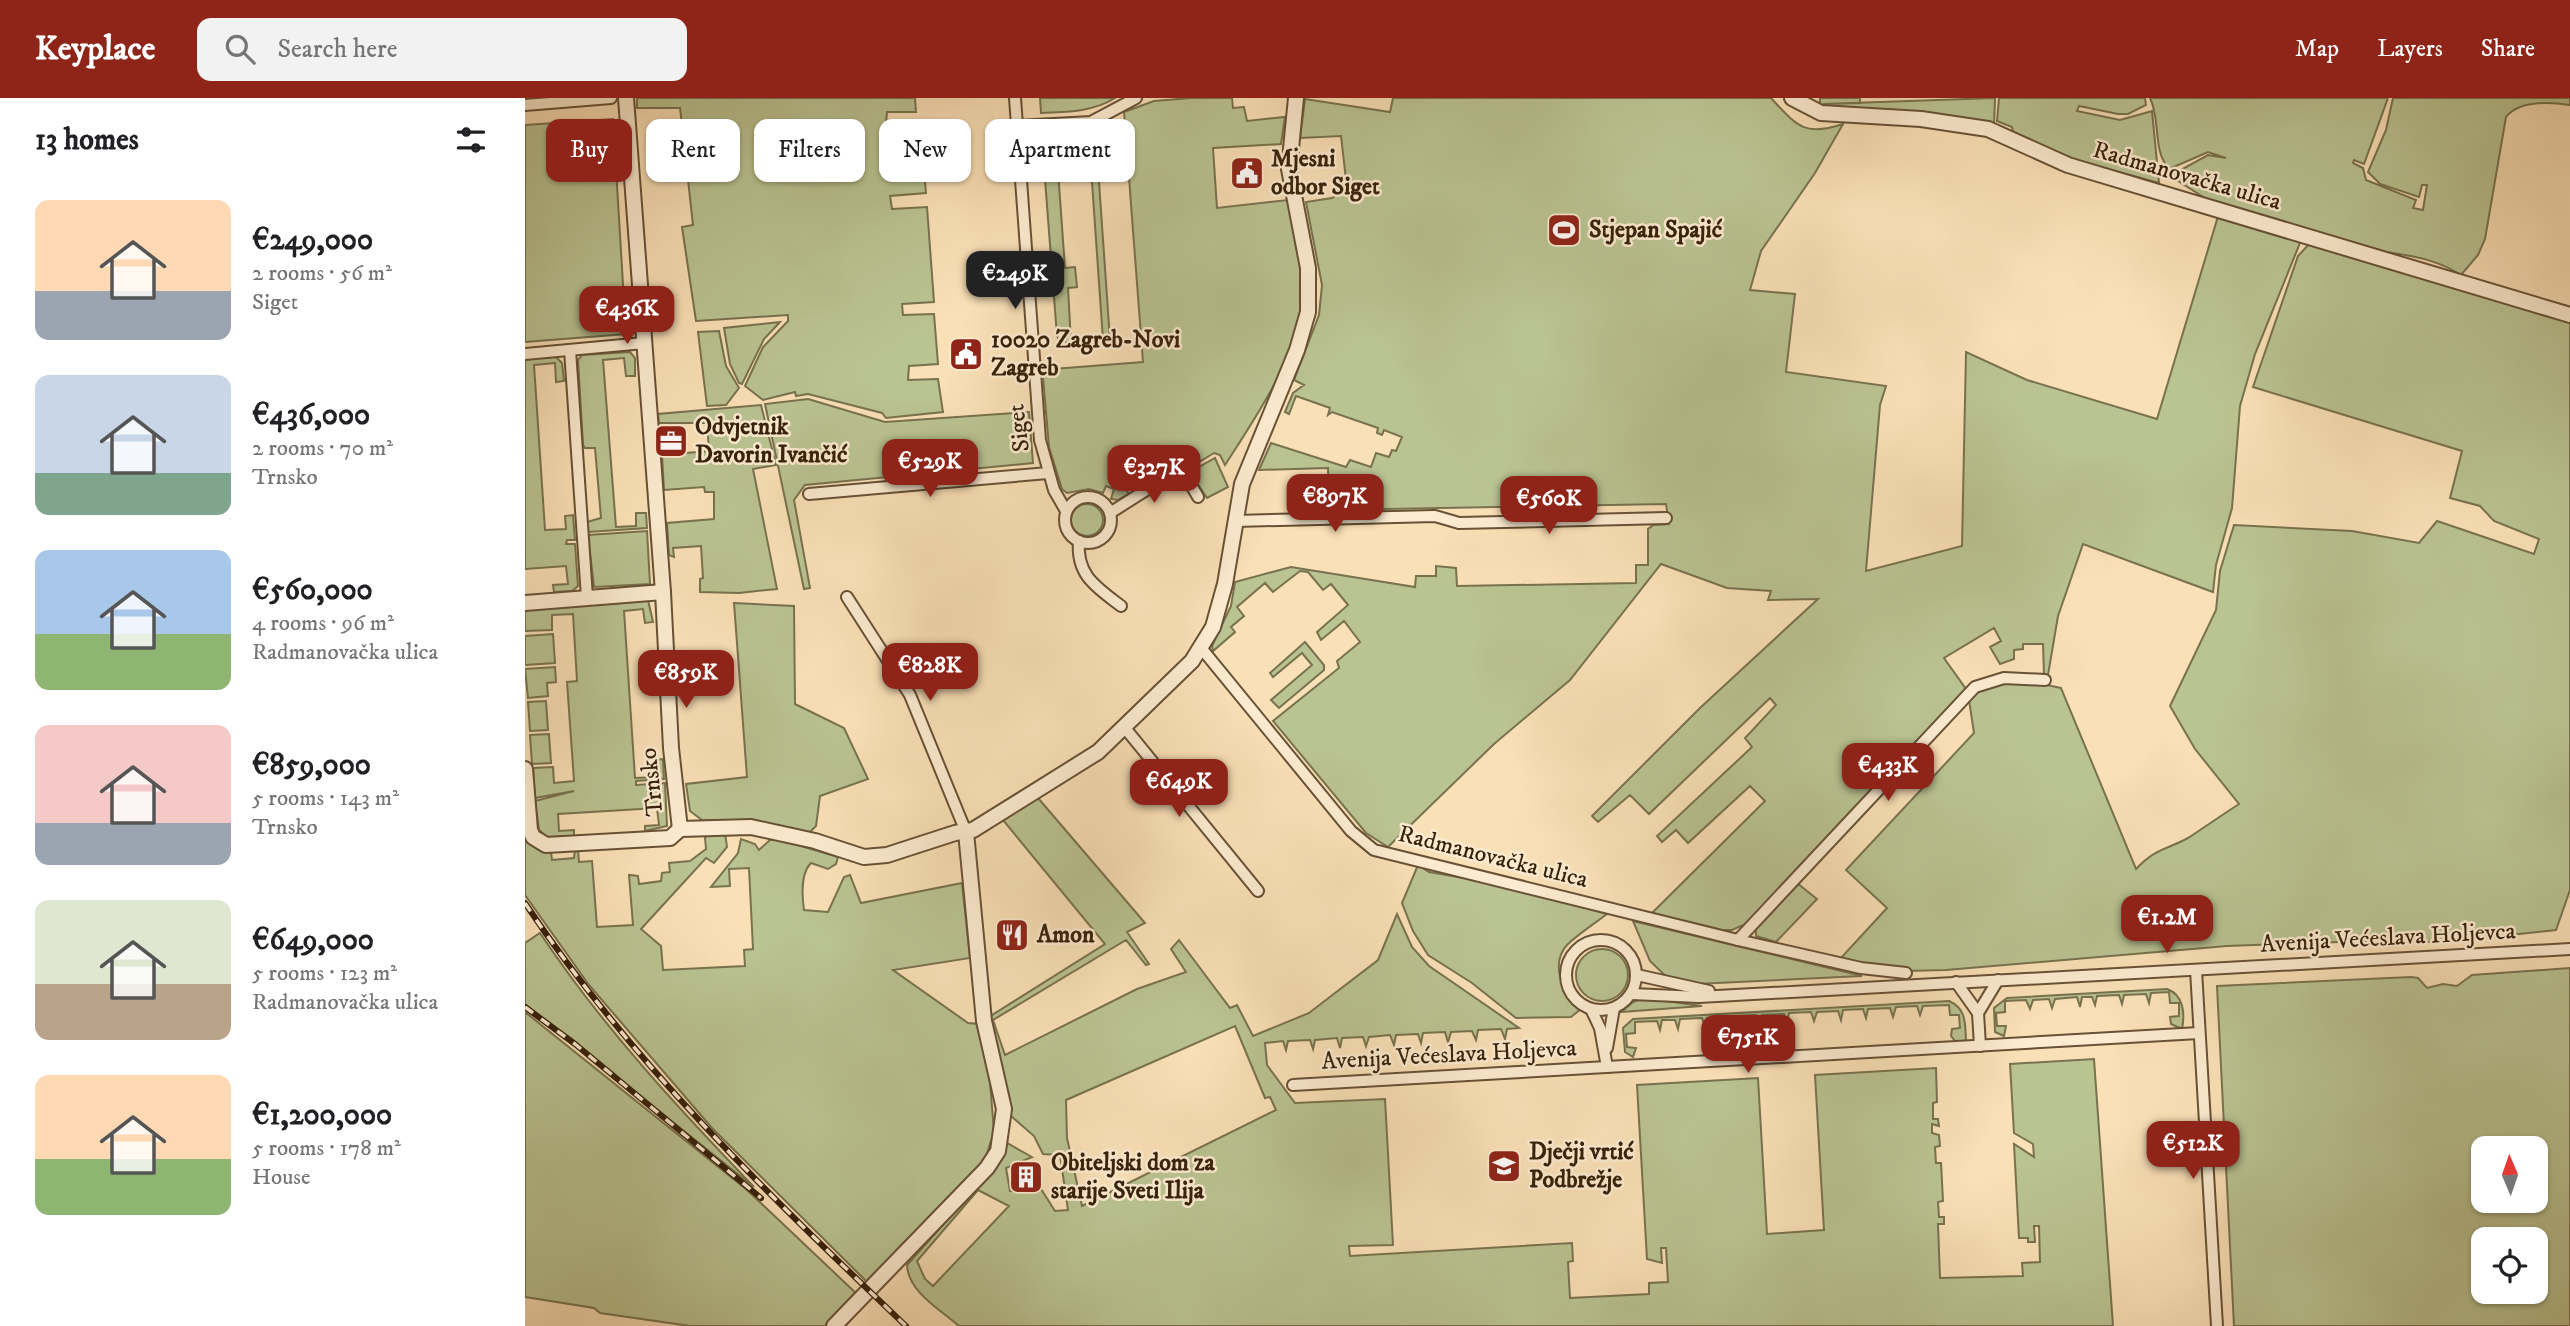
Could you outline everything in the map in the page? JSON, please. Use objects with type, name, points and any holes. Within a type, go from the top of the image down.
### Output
[{"type":"street","points":[[525,105],[611,98]]},
{"type":"street","name":"Trnsko","points":[[525,769],[530,830],[533,837],[546,845],[670,838],[680,829],[671,748],[663,592],[626,98]]},
{"type":"street","name":"Siget","points":[[1015,98],[1016,119]]},
{"type":"street","points":[[1097,119],[1136,98]]},
{"type":"street","points":[[680,829],[751,827],[815,841],[864,857],[887,855],[966,832],[1070,772],[1125,728],[1202,649],[1219,611],[1235,521],[1248,468],[1297,349],[1308,312],[1308,268],[1289,169],[1296,98]]},
{"type":"street","name":"Radmanovačka ulica","points":[[1793,98],[1821,113],[1921,118],[1997,131],[2068,165],[2570,315]]},
{"type":"street","name":"Siget","points":[[1021,182],[1040,440],[1048,473],[1066,511]]},
{"type":"street","points":[[525,354],[645,343]]},
{"type":"street","points":[[569,350],[587,597]]},
{"type":"street","points":[[1110,513],[1181,468],[1198,497]]},
{"type":"street","points":[[809,494],[1048,473]]},
{"type":"street","points":[[1091,497],[1104,504],[1110,513],[1111,525],[1103,537],[1089,543],[1079,541],[1065,527],[1066,511],[1076,500],[1091,497]]},
{"type":"street","points":[[1235,521],[1435,516],[1459,523],[1666,518]]},
{"type":"street","points":[[1079,541],[1078,556],[1084,576],[1121,606]]},
{"type":"street","points":[[525,603],[663,592]]},
{"type":"street","points":[[834,1326],[865,1297],[986,1168],[998,1151],[1002,1139],[1002,1094],[984,1021],[966,832],[910,695],[847,597]]},
{"type":"street","name":"Radmanovačka ulica","points":[[1202,649],[1351,831],[1374,850],[1738,940],[1861,968],[1906,973]]},
{"type":"street","points":[[1738,940],[1975,687],[2004,678],[2045,680]]},
{"type":"street","points":[[1125,728],[1258,891]]},
{"type":"street","points":[[1597,939],[1620,944],[1635,963],[1637,975],[1632,994],[1614,1008],[1591,1009],[1580,1003],[1567,984],[1569,960],[1585,943],[1597,939]]},
{"type":"street","name":"Avenija Većeslava Holjevca","points":[[1632,994],[1699,997],[1730,993],[2570,949]]},
{"type":"street","points":[[2196,970],[2217,1326]]},
{"type":"street","name":"Avenija Većeslava Holjevca","points":[[1637,975],[1699,990],[1730,993]]},
{"type":"street","points":[[1978,1013],[1998,980]]},
{"type":"street","points":[[1956,982],[1978,1013],[1980,1046]]},
{"type":"street","name":"Avenija Većeslava Holjevca","points":[[1606,1054],[1614,1008]]},
{"type":"street","name":"Avenija Većeslava Holjevca","points":[[1591,1009],[1606,1054],[1607,1067]]},
{"type":"street","name":"Avenija Većeslava Holjevca","points":[[1293,1085],[2199,1033]]},
{"type":"green space","points":[[637,98],[915,98],[916,112],[887,112],[886,119],[879,119],[879,182],[925,182],[926,193],[890,196],[892,209],[927,207],[934,302],[902,304],[903,315],[934,314],[938,364],[909,366],[908,380],[938,379],[943,412],[886,418],[882,413],[808,394],[796,396],[795,392],[763,400],[745,386],[763,347],[788,321],[788,315],[696,321],[682,227],[693,225],[688,182],[740,182],[740,119],[681,119],[680,108],[637,108]]},
{"type":"green space","points":[[1040,98],[1115,98],[1089,109],[1041,113]]},
{"type":"green space","points":[[1232,98],[1233,108],[1244,107],[1247,121],[1285,117],[1281,144],[1213,148],[1217,208],[1288,200],[1303,279],[1301,313],[1287,359],[1276,381],[1225,465],[1220,455],[1214,453],[1188,469],[1177,453],[1125,488],[1129,494],[1118,500],[1111,499],[1114,489],[1106,486],[1103,493],[1089,489],[1067,493],[1062,489],[1049,447],[1043,377],[1053,369],[1143,362],[1129,182],[1135,182],[1135,119],[1125,119],[1124,112],[1154,101]]},
{"type":"green space","points":[[1393,98],[1771,98],[1795,122],[1810,129],[1843,124],[1815,173],[1761,251],[1750,290],[1795,294],[1786,372],[1886,386],[1880,405],[1866,571],[1962,546],[1966,352],[2027,380],[2157,419],[2219,213],[2302,238],[2255,354],[2240,406],[2232,508],[2216,565],[2213,592],[2083,544],[2058,616],[2048,675],[2044,675],[2043,644],[2023,644],[2023,649],[2014,650],[2014,659],[2000,664],[1990,647],[2001,641],[1994,628],[1944,658],[1966,689],[1748,923],[1732,930],[1722,930],[1652,913],[1765,801],[1750,786],[1688,843],[1676,830],[1662,842],[1657,836],[1752,747],[1745,738],[1776,705],[1770,698],[1649,814],[1630,795],[1598,822],[1592,816],[1700,708],[1818,599],[1768,600],[1771,591],[1727,588],[1661,564],[1570,680],[1494,744],[1388,847],[1366,833],[1273,721],[1339,668],[1337,661],[1360,642],[1344,621],[1321,640],[1317,632],[1348,605],[1331,584],[1323,590],[1308,572],[1300,571],[1273,592],[1265,583],[1237,607],[1244,616],[1231,627],[1235,632],[1213,651],[1212,646],[1231,606],[1235,582],[1291,567],[1415,587],[1416,576],[1436,576],[1436,566],[1456,568],[1457,586],[1636,583],[1636,565],[1648,565],[1648,529],[1653,525],[1669,524],[1666,504],[1329,510],[1328,468],[1259,470],[1271,443],[1346,467],[1350,460],[1371,467],[1376,453],[1389,457],[1392,450],[1396,451],[1402,437],[1384,430],[1382,435],[1377,433],[1378,428],[1332,412],[1328,415],[1330,408],[1296,396],[1289,414],[1285,412],[1293,393],[1304,385],[1294,380],[1319,315],[1322,285],[1306,202],[1332,198],[1347,188],[1341,136],[1300,138],[1305,99],[1390,112]]},
{"type":"green space","points":[[1820,98],[1860,98],[1860,103],[1995,98],[1994,126],[1820,107]]},
{"type":"green space","points":[[1999,98],[2145,98],[2146,105],[2128,114],[2079,106],[2077,111],[2120,120],[2152,111],[2159,183],[2065,157],[2013,132],[2012,127],[1997,121]]},
{"type":"green space","points":[[2150,98],[2388,98],[2364,164],[2354,160],[2353,163],[2363,168],[2366,180],[2416,200],[2413,208],[2423,210],[2427,185],[2422,185],[2419,197],[2380,184],[2368,172],[2386,130],[2393,98],[2570,98],[2570,105],[2527,105],[2512,111],[2506,117],[2485,239],[2478,255],[2461,275],[2425,259],[2386,252],[2208,200],[2175,179],[2175,173],[2208,155],[2226,158],[2208,152],[2169,169],[2160,153]]},
{"type":"green space","points":[[546,124],[546,182],[617,182],[626,334],[525,342],[525,125]]},
{"type":"green space","points":[[1045,182],[1059,182],[1065,268],[1075,267],[1077,287],[1068,288],[1071,342],[1060,342],[1057,336]]},
{"type":"green space","points":[[1092,182],[1099,182],[1110,340],[1103,340]]},
{"type":"green space","points":[[2311,242],[2570,321],[2570,890],[2556,930],[2447,942],[2366,941],[2227,946],[1946,970],[1905,971],[1839,960],[1887,908],[1846,870],[1974,733],[1969,700],[1988,687],[2025,682],[2061,688],[2136,869],[2155,853],[2188,838],[2239,804],[2195,749],[2170,706],[2216,610],[2220,571],[2234,525],[2352,531],[2419,543],[2437,521],[2534,554],[2539,539],[2494,521],[2480,506],[2450,498],[2462,451],[2253,387],[2298,256]]},
{"type":"green space","points":[[780,322],[764,339],[742,384],[739,383],[730,364],[724,328]]},
{"type":"green space","points":[[719,331],[726,366],[739,388],[726,405],[707,406],[698,332]]},
{"type":"green space","points":[[630,352],[635,358],[635,376],[626,376],[624,358],[603,360],[616,527],[636,526],[636,513],[646,513],[647,528],[588,532],[587,522],[601,518],[595,448],[585,448],[583,445],[578,360],[582,355]]},
{"type":"green space","points":[[556,357],[562,363],[564,381],[556,382],[555,363],[534,365],[545,530],[566,529],[565,516],[573,515],[575,540],[567,540],[566,544],[575,544],[578,586],[572,591],[554,592],[553,585],[568,584],[566,566],[525,569],[525,359]]},
{"type":"green space","points":[[808,399],[885,422],[1029,412],[1033,463],[805,485],[794,500],[810,588],[804,589],[765,404]]},
{"type":"green space","points":[[761,405],[776,465],[753,469],[777,589],[739,593],[700,592],[700,579],[703,578],[701,546],[673,548],[674,557],[669,555],[667,523],[714,519],[714,492],[705,492],[704,487],[664,490],[662,455],[709,451],[707,423],[659,423],[658,414]]},
{"type":"green space","points":[[1215,458],[1228,487],[1207,498],[1190,472]]},
{"type":"green space","points":[[1087,504],[1098,509],[1103,520],[1098,531],[1087,536],[1076,531],[1071,520],[1076,509]]},
{"type":"green space","points":[[647,531],[650,584],[594,587],[588,535]]},
{"type":"green space","points":[[648,600],[653,622],[645,623],[643,609],[624,611],[635,778],[655,777],[654,760],[663,759],[664,779],[636,781],[636,785],[665,783],[667,826],[645,831],[645,826],[659,825],[657,808],[558,814],[559,831],[574,830],[574,836],[547,837],[539,830],[535,801],[574,791],[535,798],[533,768],[553,767],[554,783],[574,781],[567,682],[577,681],[573,614],[552,615],[552,630],[525,631],[525,607]]},
{"type":"green space","points":[[734,603],[794,606],[795,704],[844,728],[868,779],[820,796],[816,826],[808,834],[755,821],[702,820],[690,811],[686,784],[747,777]]},
{"type":"green space","points":[[553,634],[555,663],[525,665],[525,636]]},
{"type":"green space","points":[[1305,642],[1324,665],[1324,670],[1279,708],[1271,700],[1312,665],[1302,653],[1273,677],[1270,673]]},
{"type":"green space","points":[[555,667],[556,682],[547,683],[548,696],[528,698],[525,669]]},
{"type":"green space","points":[[546,701],[548,730],[530,731],[528,702]]},
{"type":"green space","points":[[549,734],[551,763],[532,764],[530,735]]},
{"type":"green space","points":[[1038,798],[1145,923],[1127,932],[1149,964],[1146,965],[1126,940],[993,1020],[1005,1055],[1137,989],[1186,972],[1171,949],[1179,940],[1230,1008],[1237,1005],[1253,1036],[1309,1013],[1378,960],[1397,914],[1412,947],[1429,966],[1519,1028],[1507,1029],[1505,1039],[1501,1029],[1478,1030],[1476,1040],[1472,1031],[1451,1032],[1448,1042],[1445,1032],[1423,1033],[1421,1043],[1418,1034],[1396,1035],[1394,1045],[1390,1035],[1369,1037],[1366,1046],[1363,1037],[1342,1038],[1340,1048],[1337,1038],[1315,1040],[1313,1049],[1310,1040],[1288,1041],[1286,1050],[1283,1041],[1265,1043],[1267,1065],[1295,1103],[1385,1099],[1393,1245],[1349,1246],[1350,1256],[1572,1243],[1573,1261],[1568,1262],[1570,1298],[1649,1294],[1649,1283],[1668,1282],[1666,1248],[1661,1248],[1662,1263],[1647,1259],[1637,1085],[1758,1078],[1767,1234],[1824,1230],[1815,1075],[1936,1068],[1937,1102],[1933,1103],[1933,1119],[1938,1119],[1939,1126],[1932,1124],[1932,1133],[1939,1135],[1940,1146],[1935,1147],[1936,1163],[1941,1163],[1943,1201],[1938,1202],[1939,1217],[1944,1217],[1944,1224],[1938,1224],[1940,1278],[2023,1276],[2022,1263],[2040,1262],[2039,1226],[2034,1226],[2035,1242],[2028,1242],[2028,1238],[2019,1238],[2014,1144],[2034,1157],[2033,1144],[2014,1133],[2010,1064],[2094,1059],[2113,1326],[959,1326],[919,1292],[909,1275],[907,1265],[996,1166],[1007,1143],[1032,1157],[1006,1168],[1010,1191],[1041,1189],[1055,1211],[1068,1210],[1060,1155],[1043,1154],[1034,1136],[1011,1116],[989,1017],[1105,944],[1003,820]],"holes":[[[1235,1026],[1265,1098],[1270,1097],[1276,1110],[1082,1206],[1067,1138],[1066,1100]],[[978,1190],[1009,1206],[933,1286],[925,1279],[917,1261]]]},
{"type":"green space","points":[[525,831],[551,852],[552,860],[574,858],[575,849],[578,850],[579,862],[592,861],[597,927],[633,925],[629,875],[638,876],[639,884],[661,881],[662,873],[670,872],[669,863],[690,861],[706,849],[705,838],[710,833],[725,833],[727,847],[714,863],[706,858],[641,929],[661,946],[663,970],[745,966],[744,950],[753,949],[749,868],[729,869],[730,886],[711,887],[738,853],[741,839],[755,844],[759,850],[770,840],[778,839],[838,857],[836,864],[828,869],[811,863],[807,868],[803,885],[804,910],[828,912],[844,877],[850,875],[861,903],[962,883],[970,958],[893,970],[968,1023],[979,1024],[988,1059],[994,1131],[985,1160],[869,1284],[712,1128],[589,985],[525,895]]},
{"type":"green space","points":[[1418,865],[1429,872],[1516,887],[1607,914],[1567,945],[1559,961],[1564,988],[1581,1009],[1571,1017],[1516,1018],[1472,983],[1428,955],[1413,931],[1402,903]]},
{"type":"green space","points":[[1797,883],[1817,899],[1776,942],[1756,936],[1756,927]]},
{"type":"green space","points":[[1633,921],[1862,976],[1675,985],[1650,961]]},
{"type":"green space","points":[[540,933],[589,1001],[641,1065],[754,1187],[525,1004],[525,943]]},
{"type":"green space","points":[[1602,949],[1621,956],[1628,975],[1621,994],[1602,1001],[1583,994],[1576,975],[1583,956]]},
{"type":"green space","points":[[2570,968],[2570,1326],[2234,1326],[2217,986],[2411,977],[2418,978],[2427,988],[2443,984],[2457,986],[2472,975]]},
{"type":"green space","points":[[2167,989],[2180,1000],[2182,1029],[2171,1024],[2170,1017],[2179,1016],[2179,1003],[2170,1003],[2169,992],[2151,993],[2149,1003],[2146,994],[2124,995],[2122,1004],[2119,995],[2097,996],[2095,1005],[2092,997],[2082,997],[2080,1007],[2077,997],[2055,999],[2052,1008],[2049,999],[2033,1000],[2030,1009],[2026,1000],[2005,1001],[2005,1012],[1996,1013],[1997,1026],[2006,1026],[2004,1036],[1995,1032],[1994,1008],[2007,998]]},
{"type":"green space","points":[[1644,998],[1702,1006],[1621,1012],[1633,1002]]},
{"type":"green space","points":[[1949,1001],[1962,1013],[1966,1041],[1955,1041],[1951,1036],[1952,1029],[1960,1028],[1959,1015],[1950,1015],[1949,1005],[1923,1006],[1920,1015],[1917,1006],[1896,1007],[1893,1017],[1890,1008],[1868,1009],[1866,1018],[1863,1009],[1843,1010],[1841,1020],[1838,1011],[1817,1012],[1814,1021],[1811,1012],[1789,1013],[1787,1023],[1784,1014],[1762,1015],[1760,1024],[1756,1015],[1735,1016],[1732,1026],[1729,1017],[1707,1018],[1705,1027],[1702,1018],[1680,1019],[1678,1029],[1675,1020],[1662,1020],[1660,1030],[1657,1021],[1635,1022],[1635,1033],[1626,1034],[1627,1047],[1636,1048],[1633,1057],[1625,1052],[1623,1028],[1633,1019]]},
{"type":"green space","points":[[525,1012],[747,1190],[858,1295],[828,1326],[690,1326],[600,1313],[594,1308],[525,1297]]},
{"type":"railway","points":[[525,903],[566,962],[656,1073],[753,1176],[906,1326]]},
{"type":"railway","points":[[525,1007],[575,1044],[761,1198]]},
{"type":"place","name":"Mjesni odbor Siget","points":[[1247,173]]},
{"type":"place","name":"Stjepan Spajić","points":[[1564,230]]},
{"type":"place","name":"10020 Zagreb-Novi Zagreb","points":[[966,354]]},
{"type":"place","name":"Odvjetnik Davorin Ivančić","points":[[671,441]]},
{"type":"place","name":"Amon","points":[[1012,935]]},
{"type":"place","name":"Dječji vrtić Podbrežje","points":[[1504,1166]]},
{"type":"place","name":"Obiteljski dom za starije Sveti Ilija","points":[[1026,1177]]}]
